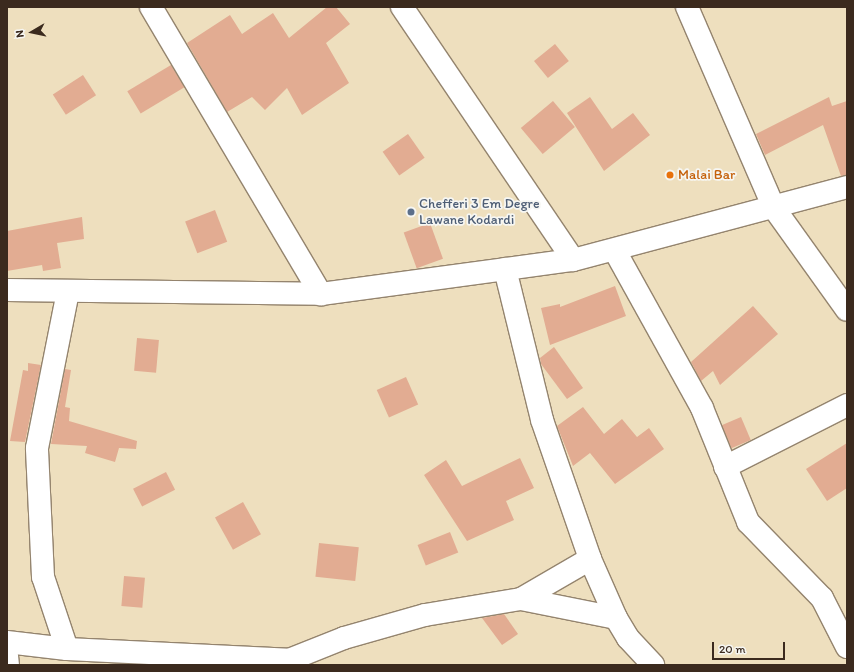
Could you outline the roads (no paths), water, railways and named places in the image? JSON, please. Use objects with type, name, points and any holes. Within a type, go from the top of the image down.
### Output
[{"type":"street","points":[[151,7],[321,294]]},
{"type":"street","points":[[402,7],[574,260]]},
{"type":"street","points":[[687,7],[774,208],[847,310]]},
{"type":"street","points":[[7,290],[321,294],[574,260],[615,251],[847,187]]},
{"type":"street","points":[[615,251],[702,408],[724,467],[748,522],[822,598],[847,647]]},
{"type":"street","points":[[505,269],[542,420],[590,559],[616,618],[628,638],[653,665]]},
{"type":"street","points":[[67,649],[43,577],[37,448],[68,291]]},
{"type":"street","points":[[724,467],[847,405]]},
{"type":"street","points":[[7,642],[67,649],[290,662],[344,638],[425,615],[521,599],[590,559]]},
{"type":"street","points":[[521,599],[616,618]]},
{"type":"street","points":[[7,656],[8,665]]},
{"type":"place","name":"Malai Bar","points":[[670,175]]},
{"type":"place","name":"Chefferi 3 Em Degre Lawane Kodardi","points":[[411,212]]}]
